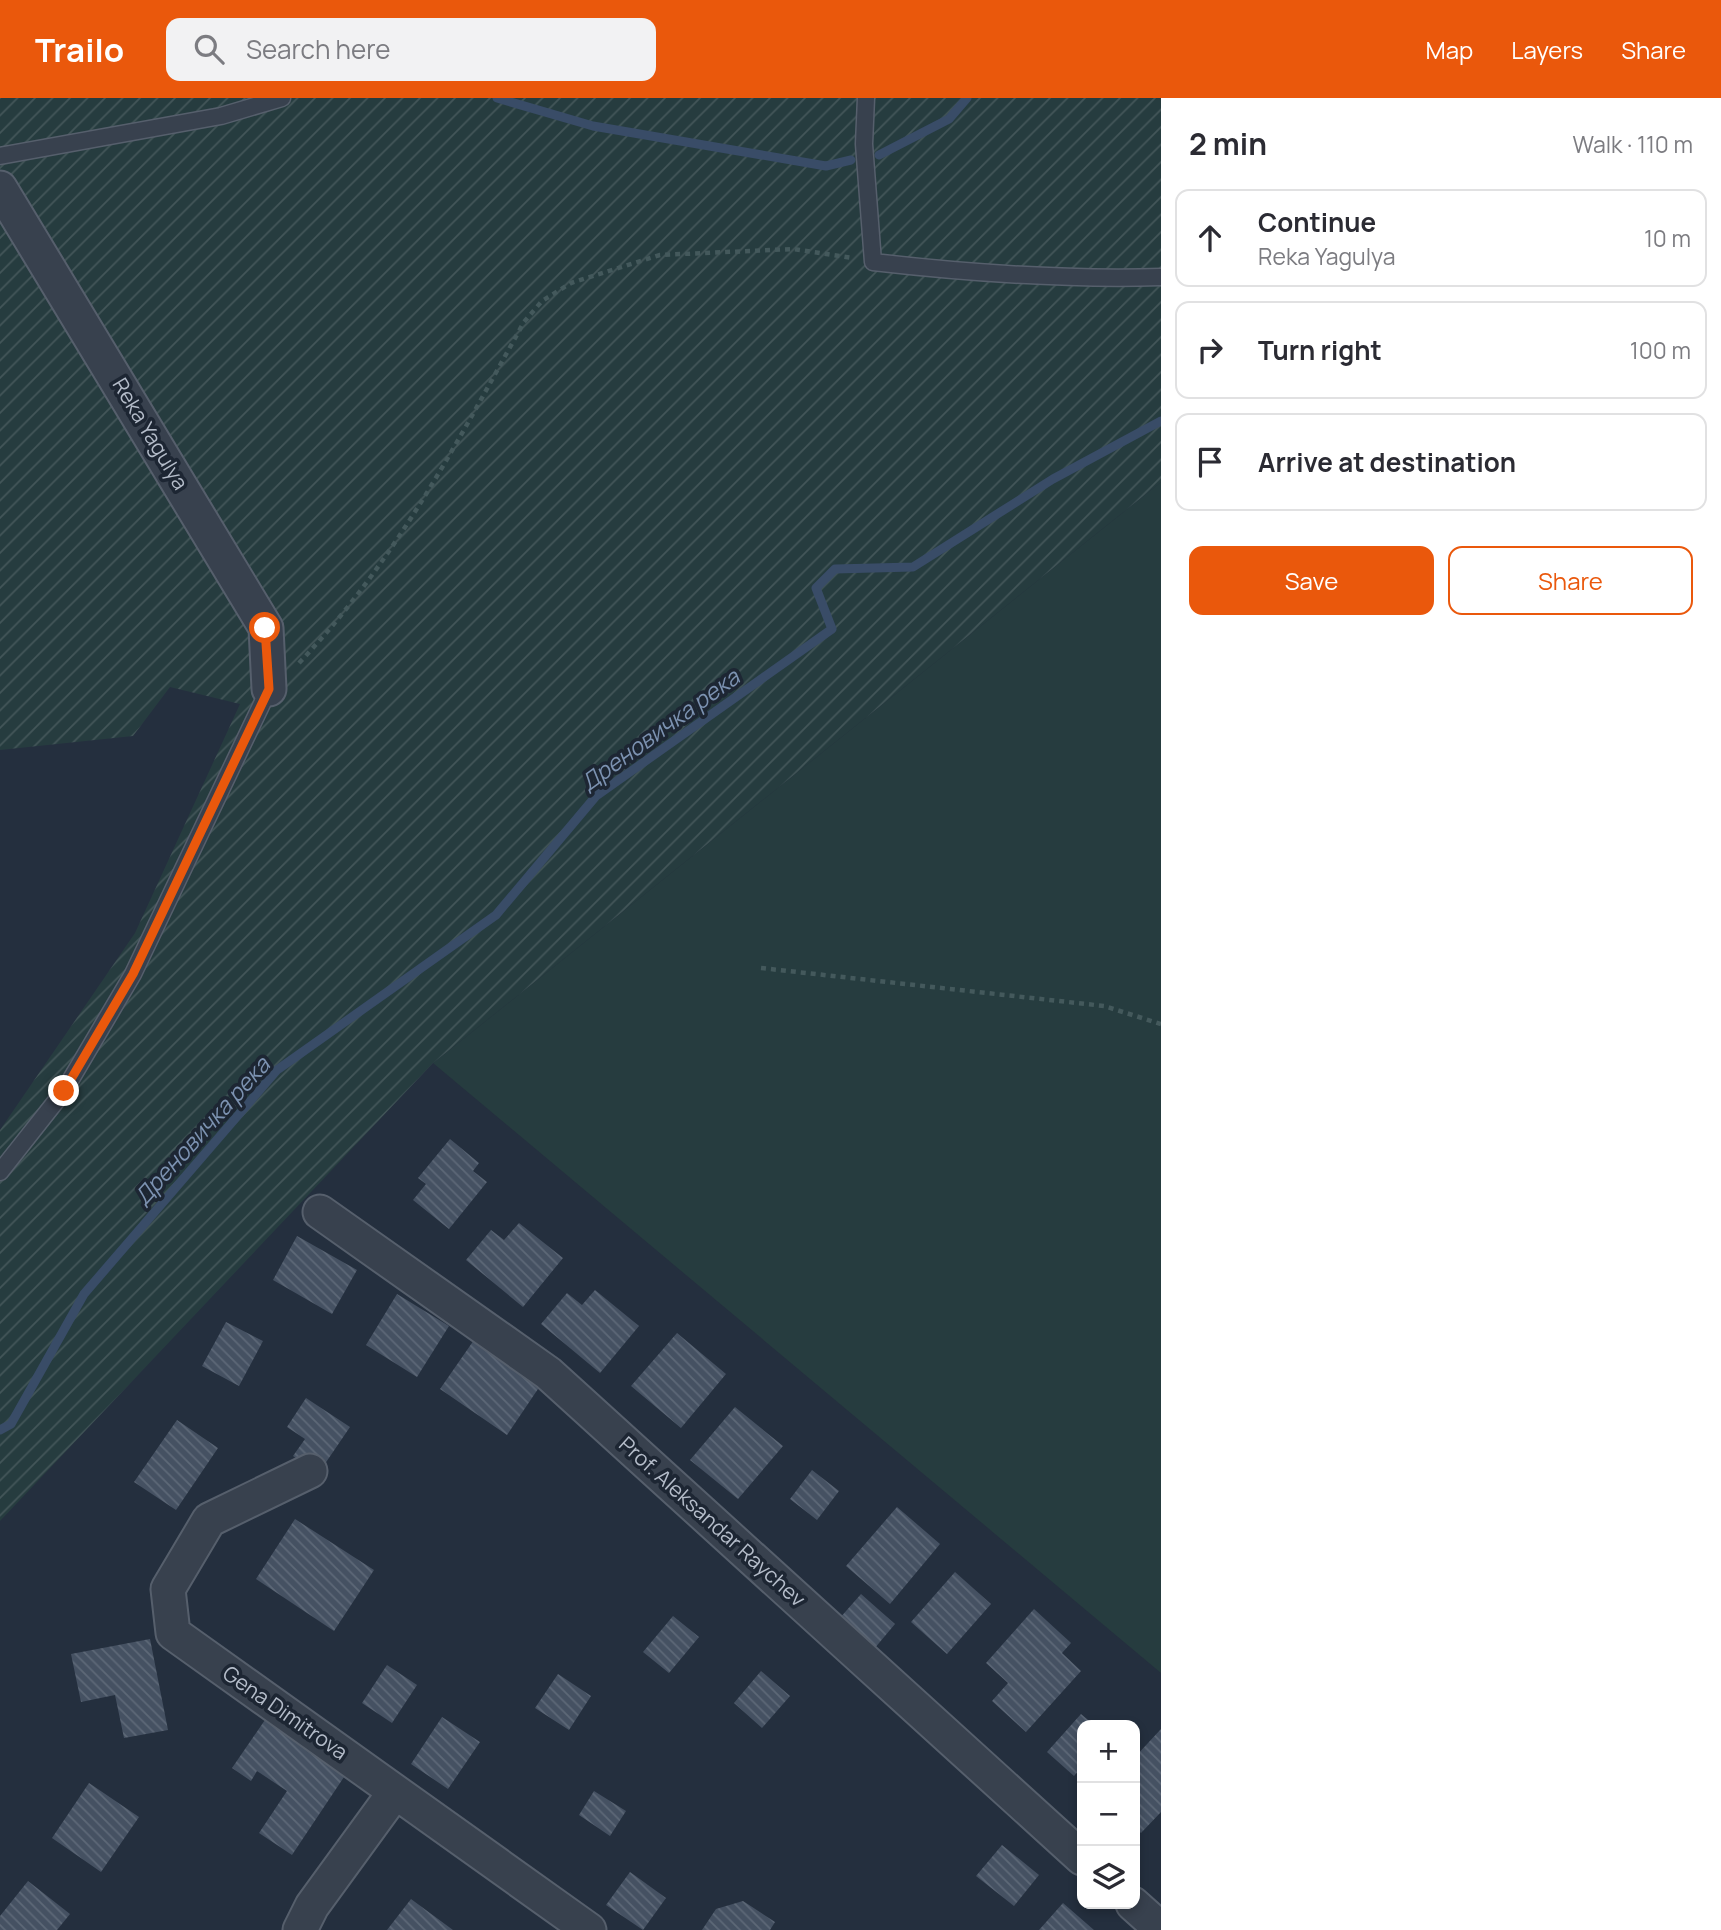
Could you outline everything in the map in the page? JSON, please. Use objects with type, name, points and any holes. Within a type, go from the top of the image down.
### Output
[{"type":"street","name":"Reka Yagulya","points":[[0,188],[265,628],[269,689]]},
{"type":"street","name":"Prof. Aleksandar Raychev","points":[[320,1212],[548,1373],[1077,1853]]},
{"type":"street","name":"Gena Dimitrova","points":[[310,1471],[209,1520],[168,1589],[173,1633],[589,1930]]},
{"type":"street","points":[[300,1930],[312,1906],[396,1791]]},
{"type":"street","points":[[1139,1909],[1161,1929]]},
{"type":"lane","points":[[0,156],[221,116],[282,98]]},
{"type":"lane","points":[[866,98],[864,144],[873,262],[960,272],[1082,280],[1161,278]]},
{"type":"lane","points":[[0,1172],[64,1091],[133,974],[269,689]]},
{"type":"path","points":[[269,689],[300,662],[361,593],[409,524],[524,322],[542,301],[571,283],[660,255],[794,249],[873,262]]},
{"type":"path","points":[[761,968],[1104,1006],[1161,1024]]},
{"type":"green space","points":[[0,98],[1161,98],[1161,482],[433,1063],[0,1521],[0,1130],[135,933],[240,704],[170,687],[133,736],[0,750]]},
{"type":"green space","points":[[1161,482],[1161,1673],[433,1063]]},
{"type":"building","points":[[450,1139],[479,1163],[473,1171],[487,1182],[449,1229],[413,1200],[426,1184],[418,1178]]},
{"type":"building","points":[[519,1223],[563,1258],[523,1307],[466,1260],[491,1230],[504,1240]]},
{"type":"building","points":[[297,1236],[357,1270],[332,1314],[273,1280]]},
{"type":"building","points":[[595,1290],[639,1326],[600,1373],[541,1324],[567,1293],[582,1305]]},
{"type":"building","points":[[397,1294],[449,1326],[417,1377],[366,1345]]},
{"type":"building","points":[[226,1322],[263,1341],[239,1386],[202,1366]]},
{"type":"building","points":[[677,1333],[726,1374],[681,1428],[631,1386]]},
{"type":"building","points":[[474,1340],[540,1386],[507,1435],[440,1389]]},
{"type":"building","points":[[306,1398],[350,1427],[318,1474],[293,1456],[305,1439],[287,1427]]},
{"type":"building","points":[[735,1407],[783,1446],[738,1499],[690,1460]]},
{"type":"building","points":[[177,1420],[218,1448],[176,1510],[134,1482]]},
{"type":"building","points":[[812,1470],[839,1491],[817,1520],[790,1499]]},
{"type":"building","points":[[897,1507],[940,1544],[890,1604],[846,1566]]},
{"type":"building","points":[[295,1519],[374,1570],[334,1631],[256,1579]]},
{"type":"building","points":[[955,1572],[991,1604],[947,1654],[911,1622]]},
{"type":"building","points":[[861,1594],[895,1624],[874,1649],[839,1619]]},
{"type":"building","points":[[1034,1609],[1071,1643],[1062,1653],[1081,1671],[1026,1732],[992,1701],[1008,1683],[986,1663]]},
{"type":"building","points":[[673,1616],[699,1637],[669,1673],[643,1652]]},
{"type":"building","points":[[150,1639],[168,1730],[124,1738],[115,1695],[81,1702],[71,1654]]},
{"type":"building","points":[[387,1665],[417,1685],[392,1723],[362,1703]]},
{"type":"building","points":[[761,1671],[790,1696],[762,1728],[734,1703]]},
{"type":"building","points":[[558,1674],[591,1696],[569,1730],[535,1708]]},
{"type":"building","points":[[1081,1714],[1088,1720],[1077,1720],[1077,1773],[1074,1776],[1047,1752]]},
{"type":"building","points":[[267,1717],[348,1771],[292,1855],[259,1833],[287,1791],[257,1771],[251,1781],[232,1768]]},
{"type":"building","points":[[442,1717],[480,1742],[448,1789],[411,1764]]},
{"type":"building","points":[[1161,1729],[1161,1812],[1141,1833],[1140,1832],[1140,1752]]},
{"type":"building","points":[[89,1783],[139,1817],[101,1872],[52,1838]]},
{"type":"building","points":[[594,1791],[626,1811],[610,1836],[579,1815]]},
{"type":"building","points":[[1002,1845],[1039,1875],[1014,1906],[976,1876]]},
{"type":"building","points":[[630,1872],[666,1898],[643,1930],[606,1905]]},
{"type":"building","points":[[28,1881],[70,1914],[57,1930],[0,1930],[0,1916]]},
{"type":"building","points":[[411,1899],[453,1930],[387,1930]]},
{"type":"building","points":[[743,1901],[775,1922],[770,1930],[702,1930],[716,1909]]},
{"type":"building","points":[[1063,1903],[1094,1930],[1039,1930]]},
{"type":"waterway","points":[[497,98],[593,126],[826,166],[851,160]]},
{"type":"waterway","points":[[879,155],[949,119],[967,98]]},
{"type":"waterway","name":"Дреновичка река","points":[[0,1430],[11,1424],[84,1294],[277,1070],[496,915],[596,796],[832,629],[816,588],[835,569],[913,567],[1053,479],[1161,421]]},
{"type":"route","points":[[64,1091],[133,974],[269,689],[265,628]]}]
